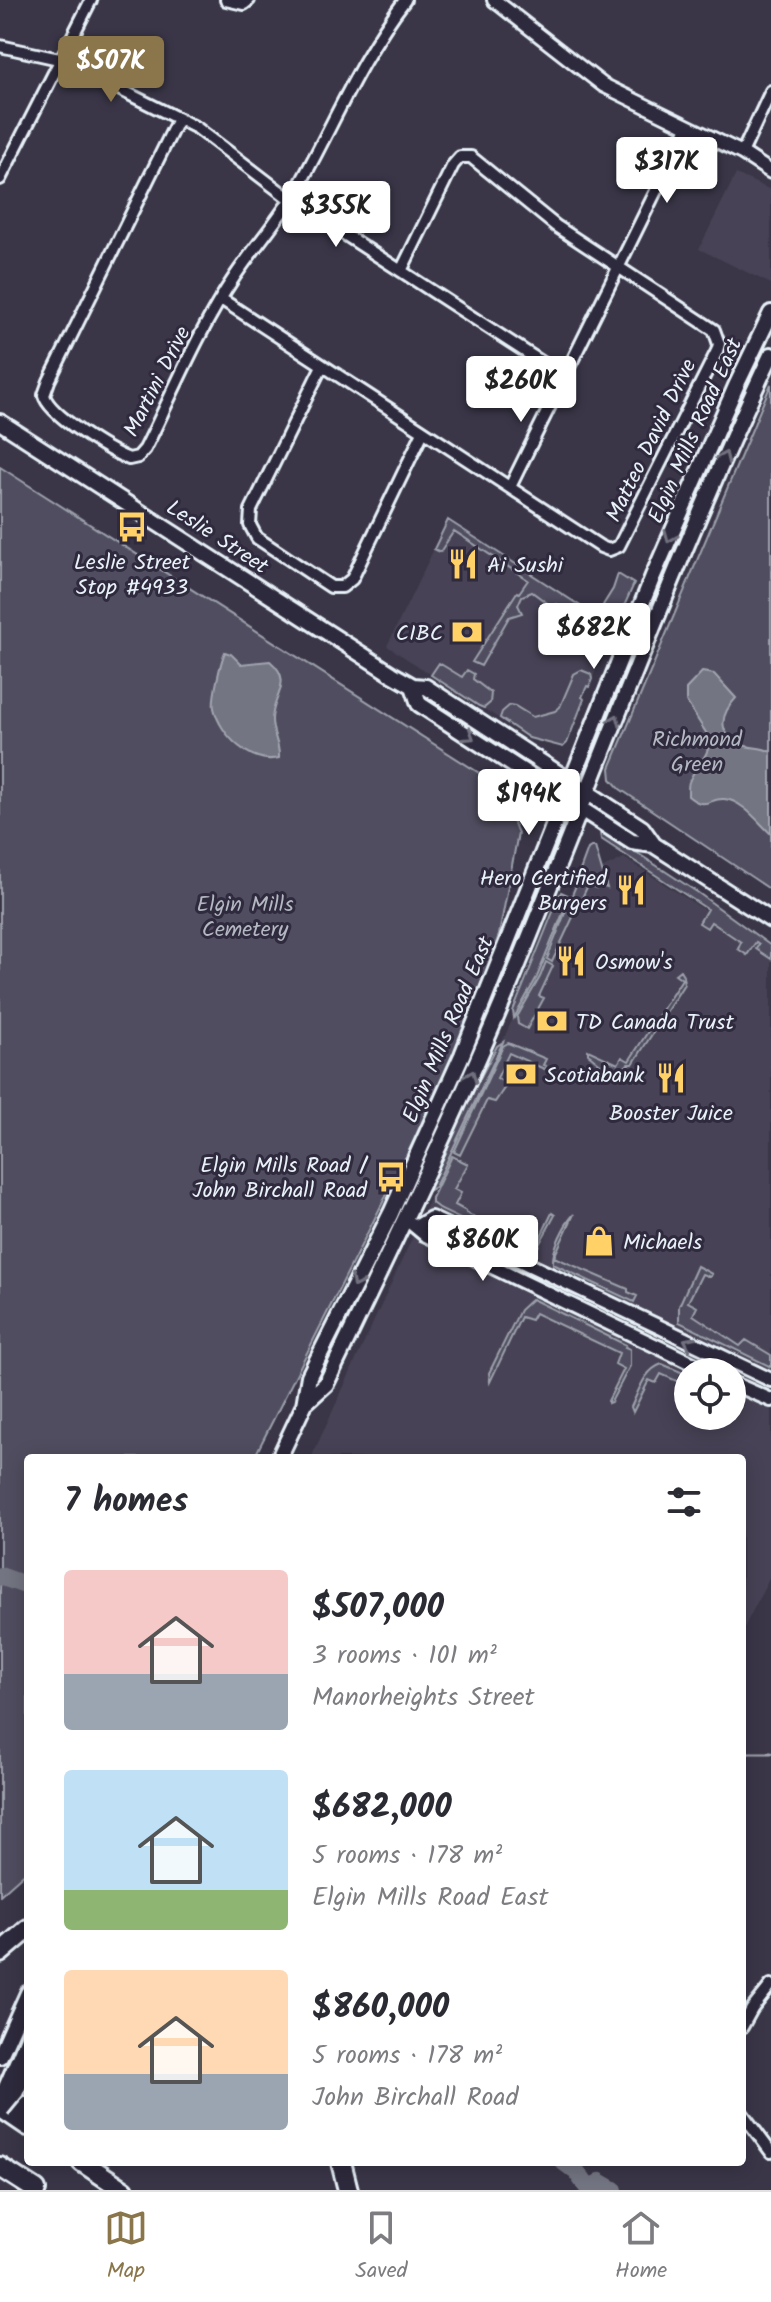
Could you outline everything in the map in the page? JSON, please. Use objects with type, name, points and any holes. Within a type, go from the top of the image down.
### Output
[{"type":"highway","points":[[0,1953],[24,1932]]},
{"type":"highway","points":[[24,2057],[14,2091],[0,2108],[24,2123]]},
{"type":"highway","points":[[0,2094],[24,2107]]},
{"type":"highway","points":[[88,2166],[124,2190]]},
{"type":"highway","points":[[342,2166],[348,2190]]},
{"type":"highway","points":[[0,2167],[36,2190]]},
{"type":"main road","name":"Elgin Mills Road East","points":[[404,1220],[462,1055],[563,798],[694,480],[771,313]]},
{"type":"main road","name":"Elgin Mills Road East","points":[[281,1454],[304,1405],[309,1376],[404,1220],[440,1148],[588,792],[676,566],[771,355]]},
{"type":"main road","name":"Leslie Street","points":[[0,422],[413,686],[426,687],[571,780],[642,828],[654,845],[771,920]]},
{"type":"main road","name":"Leslie Street","points":[[413,686],[419,704],[632,842],[654,845]]},
{"type":"main road","points":[[3,2050],[24,2002]]},
{"type":"main road","points":[[0,2101],[24,2054]]},
{"type":"street","points":[[0,179],[91,0]]},
{"type":"street","points":[[226,0],[244,4],[249,0]]},
{"type":"street","name":"Martini Drive","points":[[178,119],[44,395],[46,403],[72,425],[126,458],[136,458],[145,449],[221,299],[290,199],[360,67],[405,0]]},
{"type":"street","points":[[494,0],[603,85],[748,156],[771,172]]},
{"type":"street","points":[[0,46],[59,59],[197,128],[290,199],[563,376]]},
{"type":"street","points":[[748,156],[771,91]]},
{"type":"street","points":[[510,487],[687,128]]},
{"type":"street","points":[[401,271],[453,165],[464,156],[475,158],[556,226],[618,268]]},
{"type":"street","points":[[748,156],[771,161]]},
{"type":"street","name":"Matteo David Drive","points":[[221,299],[609,550],[623,541],[719,344],[716,333],[710,327],[618,268]]},
{"type":"street","points":[[322,366],[251,510],[250,525],[257,538],[331,587],[342,587],[352,579],[423,432]]},
{"type":"street","points":[[404,1220],[431,1218],[771,1380]]},
{"type":"street","points":[[404,1220],[424,1234],[681,1358]]},
{"type":"street","points":[[746,1389],[771,1400]]},
{"type":"street","points":[[746,2020],[771,1985]]},
{"type":"street","points":[[746,2118],[771,2152]]},
{"type":"shaded area","points":[[736,174],[771,190],[771,284],[699,249]]},
{"type":"shaded area","points":[[448,520],[607,623],[602,655],[563,747],[529,738],[387,646]]},
{"type":"shaded area","points":[[624,858],[771,953],[771,1575],[746,1624],[746,1454],[313,1454],[576,881]]},
{"type":"green space","name":"Richmond Green","points":[[771,384],[771,890],[620,789],[611,779],[610,768]]},
{"type":"green space","name":"Elgin Mills Cemetery","points":[[0,467],[498,785],[518,833],[499,935],[450,1069],[256,1454],[24,1454],[24,1874],[0,1895]]},
{"type":"green space","points":[[448,520],[599,618],[618,574],[634,584],[602,655],[597,658],[587,652],[594,632],[587,624],[583,626],[576,622],[577,616],[557,604],[554,608],[532,592],[522,596],[518,605],[522,613],[509,617],[481,666],[472,662],[528,580],[454,531],[440,552],[434,549]]},
{"type":"green space","points":[[439,663],[462,677],[467,670],[474,674],[473,679],[491,693],[490,703],[484,708],[479,706],[431,675]]},
{"type":"green space","points":[[581,670],[591,674],[592,679],[563,747],[529,738],[500,718],[510,705],[533,717],[555,711],[560,707],[574,674]]},
{"type":"green space","points":[[600,833],[611,836],[697,892],[771,946],[771,959],[756,949],[759,944],[756,942],[747,955],[738,949],[741,942],[711,922],[707,928],[699,923],[707,909],[601,839]]},
{"type":"green space","points":[[591,847],[595,847],[607,888],[588,885],[552,962],[547,959]]},
{"type":"green space","points":[[561,892],[570,896],[537,977],[514,1018],[513,1011]]},
{"type":"green space","points":[[546,962],[553,966],[539,996],[544,998],[527,1029],[518,1024],[517,1017]]},
{"type":"green space","points":[[680,970],[684,984],[633,1064],[628,1064],[621,1071],[611,1070],[588,1054],[588,1050],[618,1064],[622,1057],[629,1061],[682,979],[675,974]]},
{"type":"green space","points":[[503,1042],[435,1187],[424,1193],[440,1154],[497,1046]]},
{"type":"green space","points":[[508,1043],[546,1059],[543,1065],[546,1066],[544,1069],[509,1053],[497,1078],[507,1084],[495,1102],[487,1100],[460,1155],[454,1152],[503,1046]]},
{"type":"green space","points":[[452,1156],[468,1164],[454,1189],[461,1193],[455,1205],[466,1213],[531,1245],[538,1242],[552,1213],[555,1215],[534,1254],[432,1203]]},
{"type":"green space","points":[[574,1214],[554,1257],[628,1289],[637,1296],[634,1302],[553,1264],[554,1251],[559,1238]]},
{"type":"green space","points":[[697,1266],[712,1274],[710,1277],[702,1274],[688,1302],[697,1307],[693,1315],[740,1346],[746,1340],[771,1355],[771,1367],[679,1322],[679,1306]]},
{"type":"green space","points":[[532,1299],[630,1349],[630,1366],[611,1402],[608,1401],[624,1369],[615,1364],[619,1353],[535,1313],[531,1320],[521,1317],[490,1382],[489,1373],[520,1310]]},
{"type":"green space","points":[[662,1364],[674,1369],[674,1380],[661,1374],[656,1383],[649,1380],[633,1412],[631,1407],[643,1382]]},
{"type":"water","points":[[225,652],[241,664],[270,661],[281,676],[272,720],[279,758],[258,757],[238,746],[217,718],[214,696]]},
{"type":"water","points":[[702,672],[714,674],[736,698],[724,716],[727,734],[740,744],[771,752],[771,834],[731,800],[699,803],[688,796],[689,783],[707,751],[710,739],[686,701],[686,689]]},
{"type":"waterway","points":[[0,1576],[24,1585]]},
{"type":"waterway","points":[[746,1753],[771,1753]]},
{"type":"waterway","points":[[569,2166],[588,2188],[593,2189],[600,2182],[614,2190]]},
{"type":"place","name":"Leslie Street Stop #4933","points":[[132,527]]},
{"type":"place","name":"Ai Sushi","points":[[463,564]]},
{"type":"place","name":"CIBC","points":[[467,632]]},
{"type":"place","name":"Hero Certified Burgers","points":[[631,890]]},
{"type":"place","name":"Osmow's","points":[[571,961]]},
{"type":"place","name":"TD Canada Trust","points":[[552,1021]]},
{"type":"place","name":"Scotiabank","points":[[521,1074]]},
{"type":"place","name":"Booster Juice","points":[[671,1078]]},
{"type":"place","name":"Elgin Mills Road / John Birchall Road","points":[[391,1177]]},
{"type":"place","name":"Michaels","points":[[599,1241]]}]
